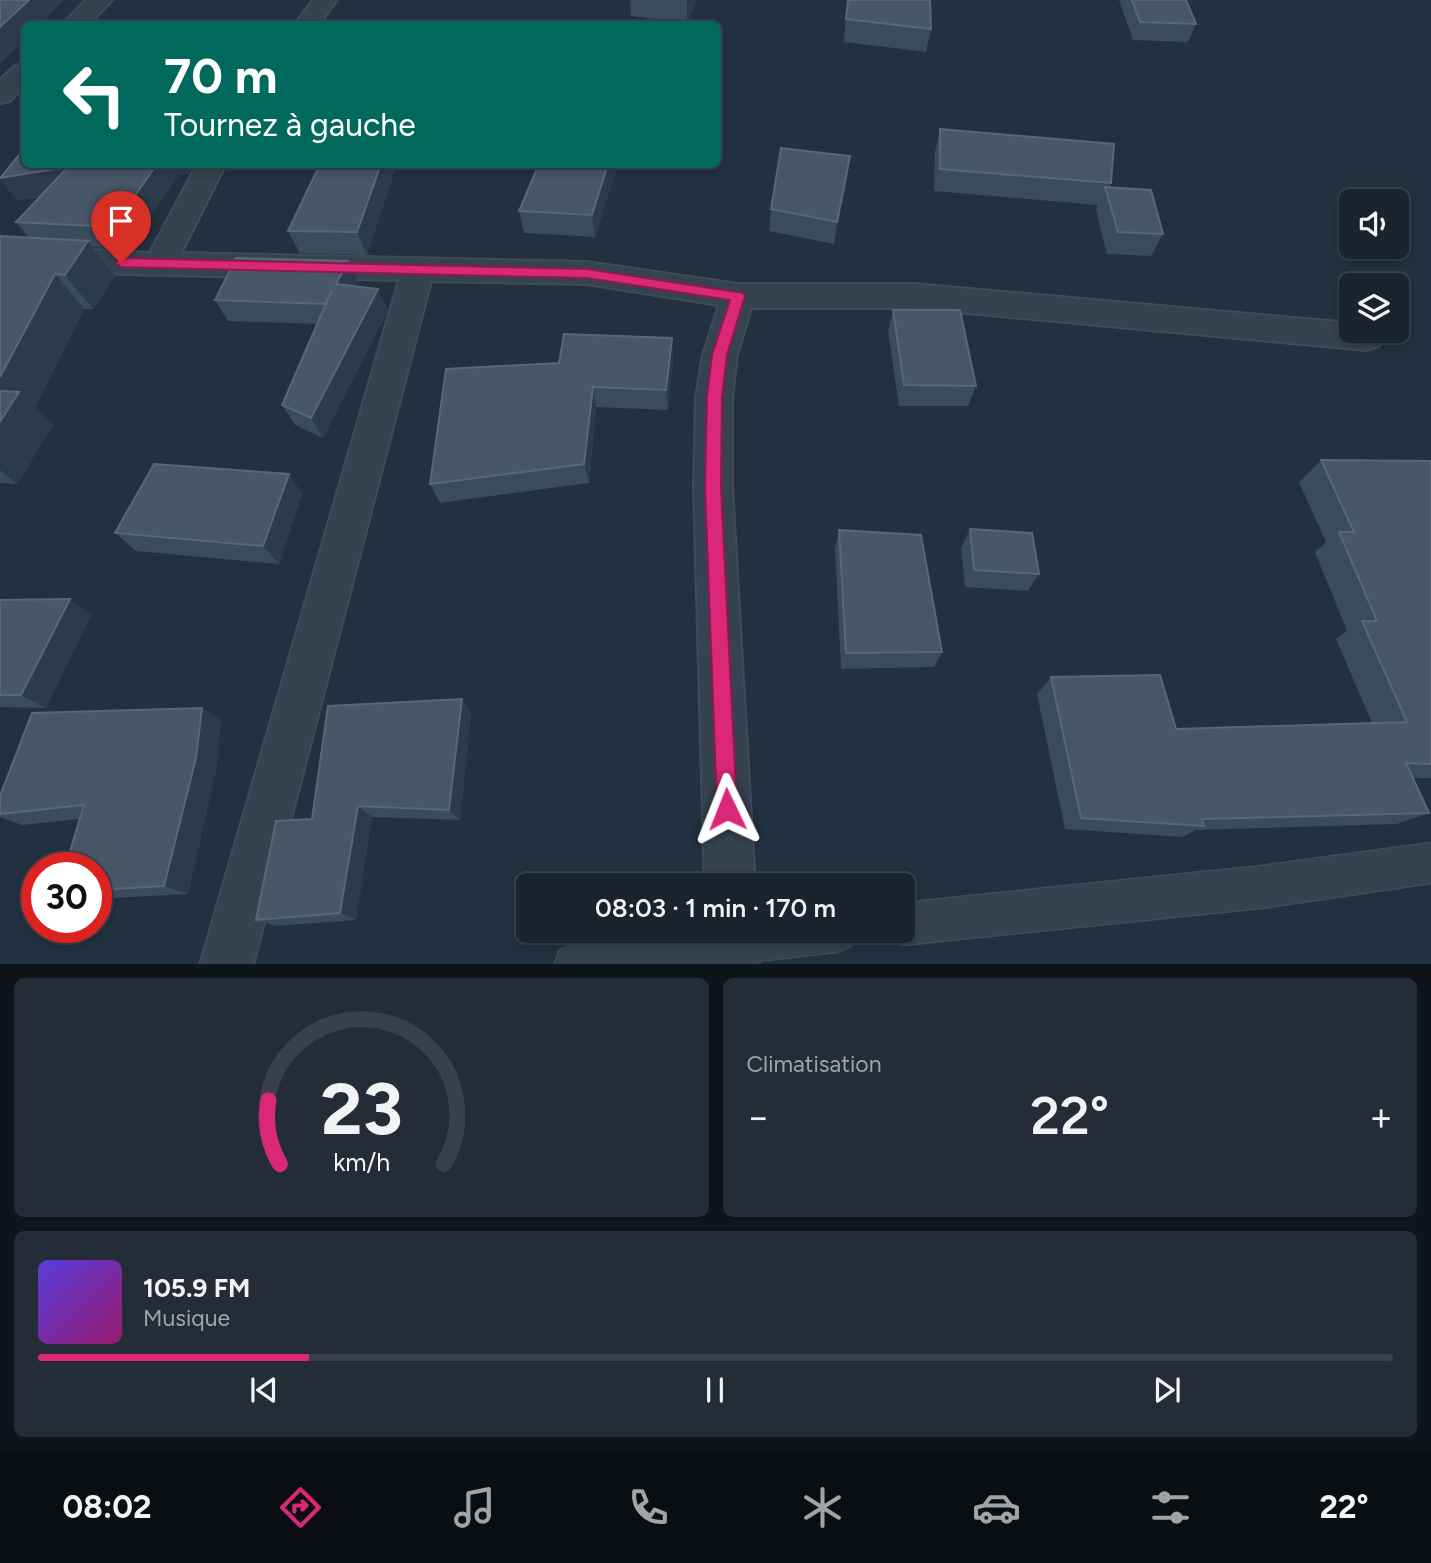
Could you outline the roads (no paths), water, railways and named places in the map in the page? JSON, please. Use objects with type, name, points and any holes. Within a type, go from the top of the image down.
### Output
[{"type":"street","points":[[78,21],[100,0]]},
{"type":"street","points":[[309,21],[325,0]]},
{"type":"street","points":[[0,95],[21,75]]},
{"type":"street","points":[[160,264],[210,168]]},
{"type":"street","points":[[0,257],[160,264],[587,273],[738,296],[914,296],[1339,334]]},
{"type":"street","points":[[226,964],[418,269]]},
{"type":"street","points":[[729,873],[713,487],[714,397],[720,355],[738,296]]},
{"type":"lane","points":[[915,923],[1261,887],[1431,863]]},
{"type":"lane","points":[[575,964],[753,943]]}]
